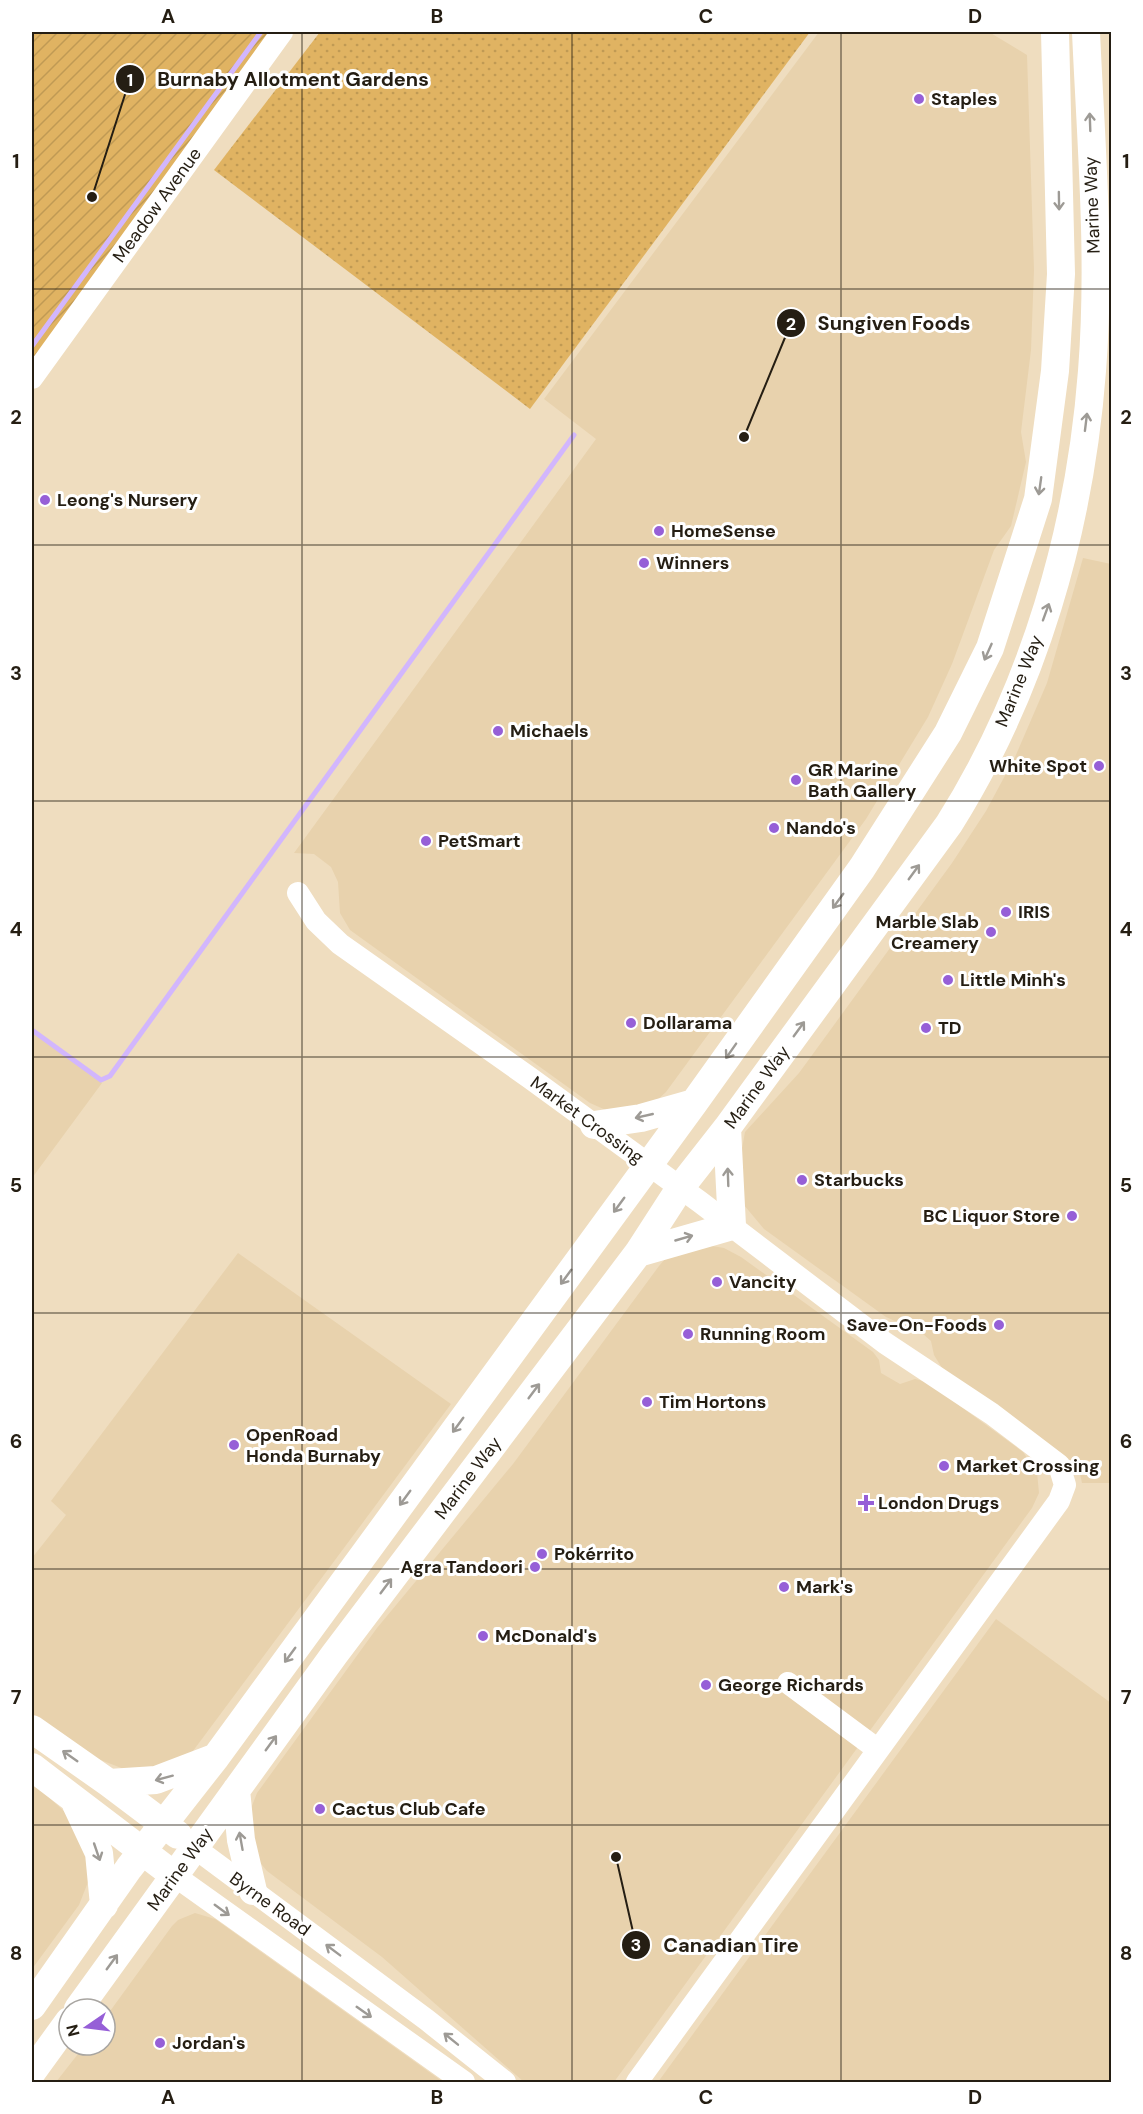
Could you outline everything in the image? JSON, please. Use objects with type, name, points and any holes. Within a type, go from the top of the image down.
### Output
[{"type":"main road","name":"Marine Way","points":[[32,2006],[142,1851],[216,1757],[694,1103],[862,868],[948,733],[993,638],[1038,499],[1055,371],[1061,274],[1055,32]]},
{"type":"main road","name":"Marine Way","points":[[87,1997],[334,1655],[638,1253],[680,1188],[728,1128],[949,824],[974,784],[1002,726],[1051,598],[1070,525],[1081,461],[1092,371],[1094,277],[1086,32]]},
{"type":"main road","points":[[594,1125],[641,1118],[694,1103]]},
{"type":"main road","points":[[638,1253],[732,1226],[728,1128]]},
{"type":"main road","name":"Byrne Road","points":[[32,1729],[195,1848]]},
{"type":"main road","points":[[109,1783],[145,1782],[171,1777],[216,1757]]},
{"type":"main road","name":"Byrne Road","points":[[32,1767],[75,1802],[175,1875]]},
{"type":"main road","points":[[236,1790],[241,1840],[253,1891]]},
{"type":"main road","points":[[75,1802],[99,1853],[104,1905]]},
{"type":"main road","points":[[32,2072],[57,2038]]},
{"type":"street","name":"Meadow Avenue","points":[[32,378],[282,32]]},
{"type":"street","name":"Market Crossing","points":[[298,893],[316,921],[340,944],[732,1226],[885,1343],[992,1414],[1059,1465],[1065,1485],[1059,1502],[877,1749],[637,2082]]},
{"type":"street","points":[[788,1683],[877,1749]]},
{"type":"street","name":"Byrne Road","points":[[195,1848],[427,2020],[505,2082]]},
{"type":"street","name":"Byrne Road","points":[[175,1875],[316,1979],[464,2082]]},
{"type":"shaded area","points":[[32,32],[273,32],[32,362]]},
{"type":"shaded area","points":[[320,32],[810,32],[530,409],[214,170]]},
{"type":"shaded area","points":[[819,32],[989,32],[1027,55],[1034,270],[1031,350],[1021,432],[1026,462],[1011,526],[994,550],[952,664],[928,717],[866,819],[666,1092],[653,1104],[608,1111],[590,1103],[350,930],[340,913],[338,882],[331,867],[314,854],[294,853],[596,439],[544,399]]},
{"type":"shaded area","name":"Market Crossing","points":[[1083,558],[1111,564],[1111,1483],[1082,1483],[1080,1474],[1070,1460],[942,1368],[934,1355],[931,1341],[908,1321],[895,1321],[886,1317],[764,1229],[744,1205],[738,1171],[745,1132],[799,1073],[952,863],[986,811],[1015,757],[1047,683]]},
{"type":"shaded area","points":[[32,1032],[102,1083],[32,1178]]},
{"type":"shaded area","name":"Market Crossing","points":[[706,1245],[724,1248],[741,1257],[873,1352],[879,1360],[881,1373],[900,1384],[915,1379],[927,1382],[1023,1452],[1037,1472],[1039,1493],[1032,1508],[614,2082],[524,2082],[382,1957],[267,1871],[257,1859],[250,1811],[257,1793],[377,1628],[513,1464],[659,1266],[665,1259]]},
{"type":"shaded area","points":[[238,1253],[451,1404],[193,1751],[180,1764],[124,1769],[98,1759],[32,1717],[32,1558],[66,1515],[51,1501]]},
{"type":"shaded area","points":[[996,1619],[1111,1703],[1111,2082],[658,2082]]},
{"type":"shaded area","points":[[32,1782],[66,1813],[85,1842],[90,1877],[79,1905],[32,1969]]},
{"type":"shaded area","points":[[195,1913],[215,1919],[443,2082],[56,2082],[76,2057],[117,2057],[117,2002],[178,1920]]},
{"type":"waterway","points":[[32,346],[261,32]]},
{"type":"waterway","points":[[32,1030],[101,1080],[110,1076],[574,435]]},
{"type":"place","name":"Staples","points":[[919,99]]},
{"type":"place","name":"Burnaby Allotment Gardens","points":[[92,197]]},
{"type":"place","name":"Sungiven Foods","points":[[744,437]]},
{"type":"place","name":"Leong's Nursery","points":[[45,500]]},
{"type":"place","name":"HomeSense","points":[[659,531]]},
{"type":"place","name":"Winners","points":[[644,563]]},
{"type":"place","name":"Michaels","points":[[498,731]]},
{"type":"place","name":"White Spot","points":[[1099,766]]},
{"type":"place","name":"GR Marine Bath Gallery","points":[[796,780]]},
{"type":"place","name":"Nando's","points":[[774,828]]},
{"type":"place","name":"PetSmart","points":[[426,841]]},
{"type":"place","name":"IRIS","points":[[1006,912]]},
{"type":"place","name":"Marble Slab Creamery","points":[[991,932]]},
{"type":"place","name":"Little Minh's","points":[[948,980]]},
{"type":"place","name":"Dollarama","points":[[631,1023]]},
{"type":"place","name":"TD","points":[[926,1028]]},
{"type":"place","name":"Starbucks","points":[[802,1180]]},
{"type":"place","name":"BC Liquor Store","points":[[1072,1216]]},
{"type":"place","name":"Vancity","points":[[717,1282]]},
{"type":"place","name":"Save-On-Foods","points":[[999,1325]]},
{"type":"place","name":"Running Room","points":[[688,1334]]},
{"type":"place","name":"Tim Hortons","points":[[647,1402]]},
{"type":"place","name":"OpenRoad Honda Burnaby","points":[[234,1445]]},
{"type":"place","name":"Market Crossing","points":[[944,1466]]},
{"type":"place","name":"London Drugs","points":[[866,1503]]},
{"type":"place","name":"Pokérrito","points":[[542,1554]]},
{"type":"place","name":"Agra Tandoori","points":[[535,1567]]},
{"type":"place","name":"Mark's","points":[[784,1587]]},
{"type":"place","name":"McDonald's","points":[[483,1636]]},
{"type":"place","name":"George Richards","points":[[706,1685]]},
{"type":"place","name":"Cactus Club Cafe","points":[[320,1809]]},
{"type":"place","name":"Canadian Tire","points":[[616,1857]]},
{"type":"place","name":"Jordan's","points":[[160,2043]]}]
